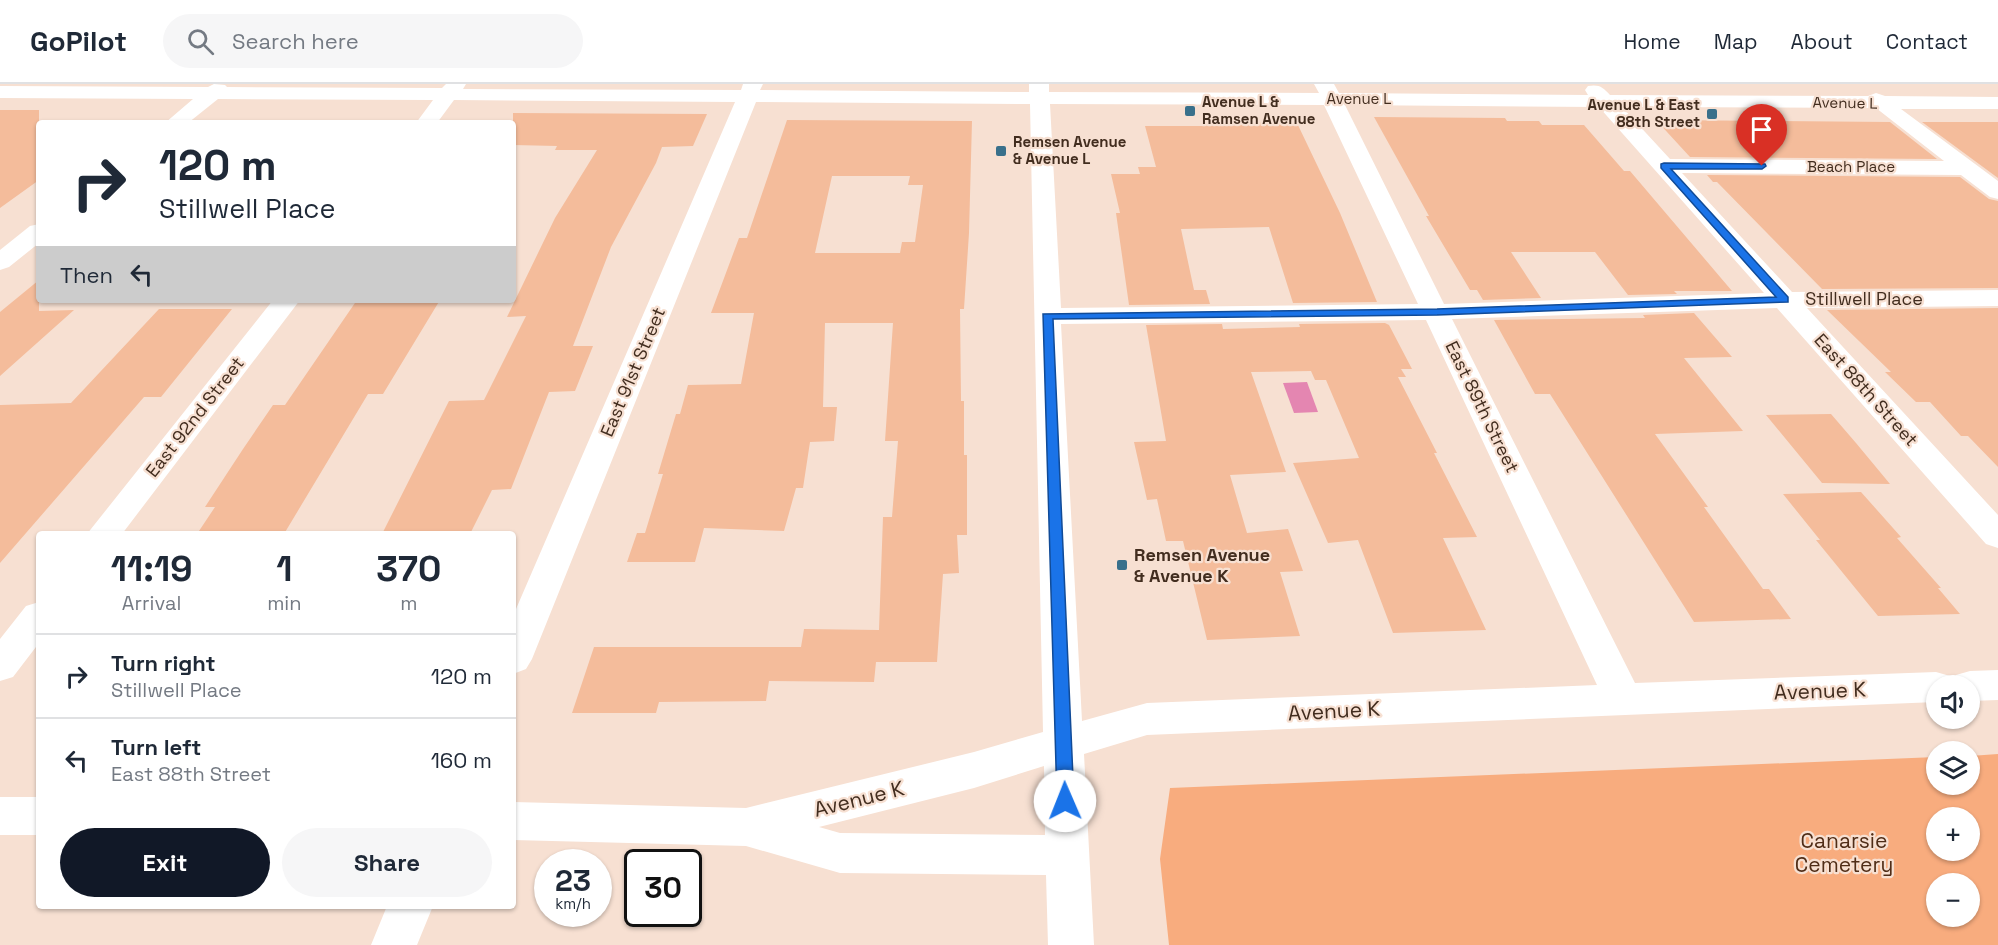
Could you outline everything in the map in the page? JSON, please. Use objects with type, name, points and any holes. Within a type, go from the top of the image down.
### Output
[{"type":"street","points":[[1855,84],[1998,192]]},
{"type":"street","points":[[179,120],[218,89]]},
{"type":"street","points":[[428,120],[452,89]]},
{"type":"street","name":"Avenue L","points":[[0,92],[452,89],[1597,92],[1881,103],[1998,104]]},
{"type":"street","name":"East 91st Street","points":[[516,653],[751,90]]},
{"type":"street","points":[[1039,91],[1071,945]]},
{"type":"street","name":"East 89th Street","points":[[1328,91],[1623,698]]},
{"type":"street","name":"East 88th Street","points":[[1597,92],[1998,536]]},
{"type":"street","name":"Beach Place","points":[[1664,166],[1965,168]]},
{"type":"street","points":[[0,262],[36,233]]},
{"type":"street","name":"Stillwell Place","points":[[1047,316],[1437,312],[1785,300],[1998,298]]},
{"type":"street","name":"East 92nd Street","points":[[106,531],[285,303]]},
{"type":"street","points":[[0,666],[36,620]]},
{"type":"street","points":[[1980,686],[1998,685]]},
{"type":"street","name":"Avenue K","points":[[746,827],[974,770],[1148,719],[1926,687]]},
{"type":"street","points":[[0,816],[36,816]]},
{"type":"street","name":"Avenue K","points":[[516,821],[746,827],[840,853],[1068,855]]},
{"type":"street","points":[[394,945],[409,909]]},
{"type":"green space","name":"Canarsie Cemetery","points":[[1998,754],[1998,945],[1169,945],[1160,859],[1170,788],[1926,757],[1926,795],[1980,795],[1980,755]]},
{"type":"shaded area","points":[[1307,382],[1318,412],[1294,413],[1283,383]]},
{"type":"building","points":[[0,110],[39,110],[39,120],[36,120],[36,182],[0,208]]},
{"type":"building","points":[[513,113],[707,114],[693,146],[662,147],[656,163],[611,247],[573,346],[593,346],[575,391],[549,392],[511,489],[492,490],[472,531],[384,531],[449,401],[484,400],[526,316],[507,317],[514,303],[516,303],[516,298],[555,218],[597,150],[555,150],[557,146],[516,145],[516,120],[513,120]]},
{"type":"building","points":[[1374,117],[1505,118],[1507,121],[1539,121],[1542,125],[1584,125],[1624,171],[1630,171],[1732,291],[1674,291],[1677,294],[1628,295],[1595,252],[1511,252],[1541,298],[1483,300],[1477,290],[1470,290],[1426,216],[1429,216]]},
{"type":"building","points":[[787,120],[972,121],[969,233],[964,309],[960,309],[961,401],[964,401],[964,455],[967,455],[967,535],[957,535],[959,573],[943,574],[937,662],[876,662],[874,682],[769,681],[766,701],[659,702],[656,713],[572,713],[594,647],[801,647],[804,629],[879,630],[883,517],[892,517],[898,441],[885,441],[893,323],[825,323],[823,407],[837,407],[834,441],[810,442],[803,488],[796,488],[784,531],[704,528],[695,562],[627,562],[637,533],[645,533],[663,474],[658,474],[676,414],[680,414],[688,385],[741,384],[754,313],[711,313],[739,238],[747,238]],"holes":[[[832,176],[910,176],[908,185],[923,185],[915,242],[902,242],[900,253],[815,253]]]},
{"type":"building","points":[[1656,120],[1890,122],[1937,159],[1690,157]]},
{"type":"building","points":[[1203,122],[1297,123],[1340,213],[1377,302],[1293,303],[1269,227],[1181,229],[1194,290],[1206,290],[1210,304],[1129,305],[1116,213],[1120,213],[1111,174],[1140,174],[1138,167],[1156,167],[1145,126],[1204,126]]},
{"type":"building","points":[[1922,122],[1998,122],[1998,178]]},
{"type":"building","points":[[1707,175],[1960,177],[1989,199],[1998,201],[1998,288],[1822,289],[1717,182],[1713,182]]},
{"type":"building","points":[[36,282],[36,303],[39,303],[39,311],[74,310],[0,376],[0,312]]},
{"type":"building","points":[[355,303],[438,303],[383,394],[368,394],[286,531],[199,531],[215,507],[205,507],[273,405],[285,405]]},
{"type":"building","points":[[1998,308],[1998,467],[1968,436],[1961,436],[1930,402],[1916,402],[1885,372],[1891,372],[1827,310]]},
{"type":"building","points":[[159,309],[232,309],[161,397],[144,397],[0,563],[0,405],[71,403]]},
{"type":"building","points":[[1694,313],[1732,357],[1684,358],[1743,431],[1655,434],[1763,589],[1769,589],[1791,619],[1694,622],[1550,394],[1535,394],[1494,320],[1645,318],[1643,315]]},
{"type":"building","points":[[1385,323],[1389,325],[1412,369],[1401,369],[1406,377],[1398,377],[1477,537],[1443,538],[1486,630],[1393,633],[1358,540],[1328,543],[1293,463],[1359,458],[1326,380],[1315,380],[1311,371],[1251,372],[1286,472],[1230,475],[1247,533],[1288,529],[1303,571],[1280,572],[1300,636],[1207,640],[1183,541],[1166,541],[1157,499],[1147,500],[1134,442],[1166,441],[1146,325],[1222,324],[1223,329],[1300,327],[1299,324]]},
{"type":"building","points":[[1831,414],[1890,484],[1822,483],[1766,415]]},
{"type":"building","points":[[1861,492],[1901,537],[1897,538],[1941,588],[1938,588],[1960,614],[1878,616],[1816,540],[1820,540],[1783,494]]},
{"type":"place","name":"Avenue L & Ramsen Avenue","points":[[1190,111]]},
{"type":"place","name":"Avenue L & East 88th Street","points":[[1712,114]]},
{"type":"place","name":"Remsen Avenue & Avenue L","points":[[1001,151]]},
{"type":"place","name":"Remsen Avenue & Avenue K","points":[[1122,565]]},
{"type":"route","points":[[1065,801],[1047,316],[1437,312],[1785,300],[1664,166],[1762,166]]}]
